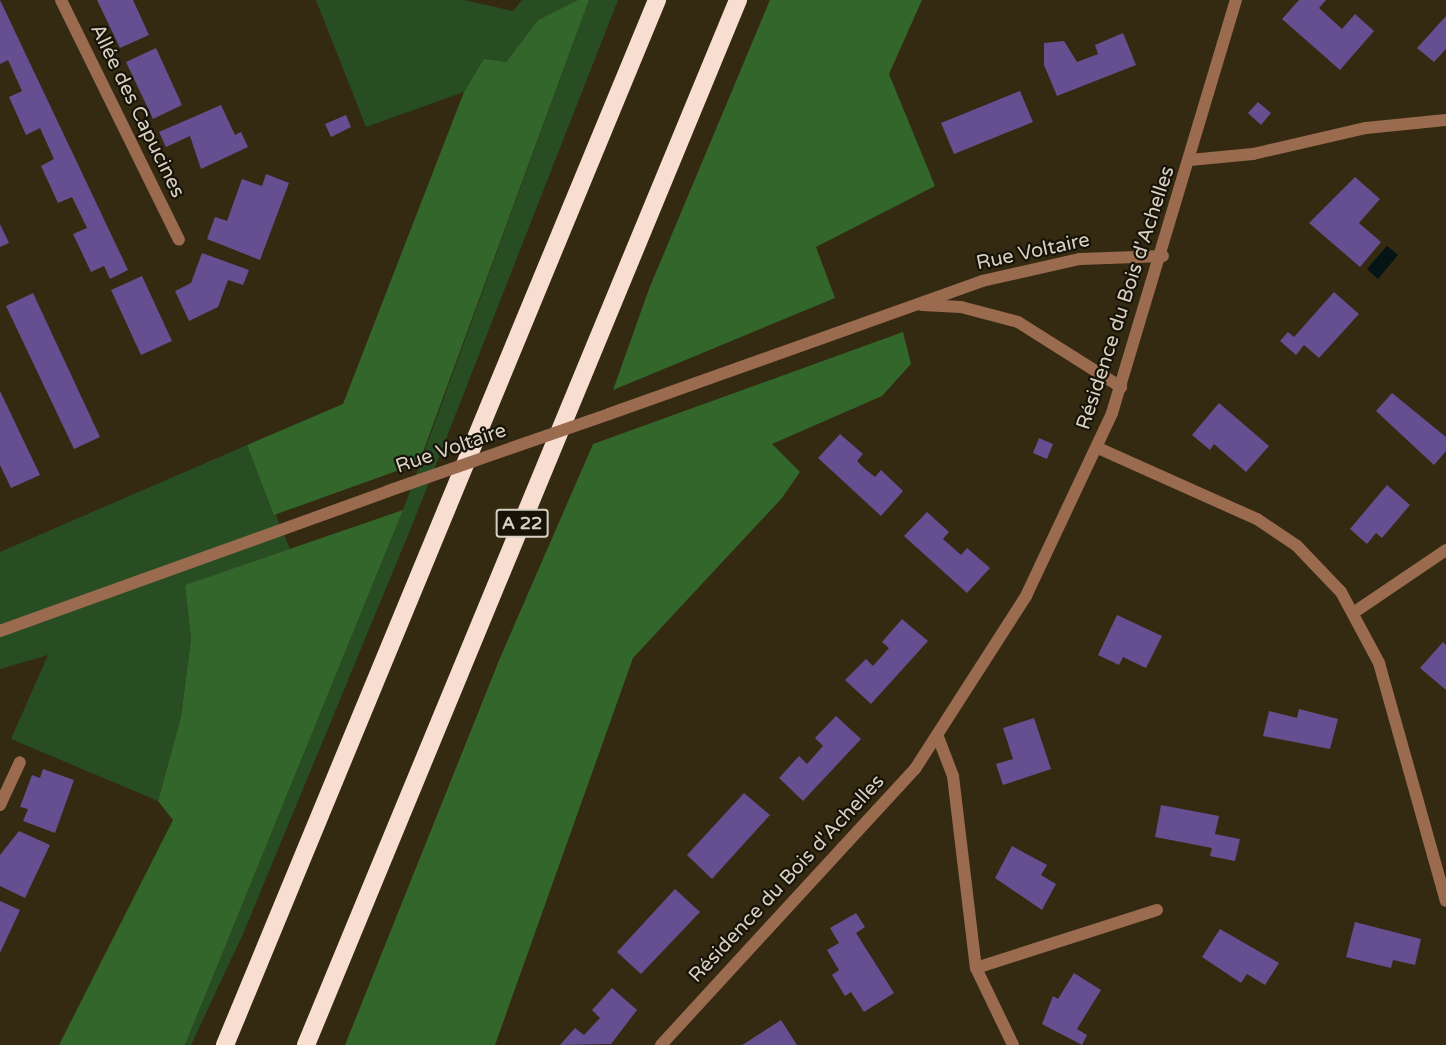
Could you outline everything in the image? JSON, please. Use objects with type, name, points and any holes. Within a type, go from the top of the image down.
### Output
[{"type":"highway","points":[[225,1045],[657,0]]},
{"type":"highway","name":"A 22","points":[[306,1045],[738,0]]},
{"type":"street","name":"Allée des Capucines","points":[[61,0],[179,240]]},
{"type":"street","name":"Résidence du Bois d'Achelles","points":[[661,1045],[938,737],[1026,596],[1098,448],[1121,387],[1162,256],[1236,0]]},
{"type":"street","name":"Résidence du Bois d'Achelles","points":[[1190,160],[1252,154],[1366,128],[1446,120]]},
{"type":"street","name":"Rue Voltaire","points":[[0,631],[982,281],[1080,259],[1162,256]]},
{"type":"street","name":"Rue Voltaire","points":[[915,305],[961,307],[1018,322],[1121,387]]},
{"type":"street","name":"Résidence du Bois d'Achelles","points":[[1098,448],[1278,532],[1310,558],[1356,611],[1386,684],[1446,901]]},
{"type":"street","points":[[1356,611],[1445,549]]},
{"type":"street","points":[[938,737],[953,776],[976,968],[1013,1045]]},
{"type":"street","points":[[0,805],[20,762]]},
{"type":"street","points":[[976,968],[1157,910]]},
{"type":"green space","points":[[316,0],[464,0],[513,11],[522,0],[578,0],[538,20],[506,62],[484,60],[464,92],[366,127]]},
{"type":"green space","points":[[578,0],[589,0],[419,463],[274,515],[247,445],[343,404],[464,92],[484,59],[506,62],[538,20]]},
{"type":"green space","points":[[589,0],[618,0],[413,523],[243,934],[191,1045],[185,1045],[403,510]]},
{"type":"green space","points":[[770,0],[922,0],[889,74],[935,186],[816,247],[835,298],[613,390],[649,289]]},
{"type":"green space","points":[[903,332],[911,364],[882,396],[772,444],[800,472],[782,498],[633,658],[495,1045],[345,1045],[500,658],[593,444]]},
{"type":"green space","points":[[247,445],[290,549],[185,585],[191,639],[181,717],[158,801],[11,739],[48,655],[0,669],[0,552]]},
{"type":"green space","points":[[403,510],[185,1045],[59,1045],[173,820],[158,801],[181,717],[191,639],[185,585]]},
{"type":"shaded area","points":[[1387,246],[1398,255],[1378,279],[1367,269]]},
{"type":"building","points":[[0,0],[128,270],[110,279],[104,266],[91,272],[73,234],[87,228],[72,197],[58,203],[41,166],[54,159],[40,128],[26,135],[9,97],[22,91],[8,60],[0,64]]},
{"type":"building","points":[[97,0],[133,0],[149,35],[120,48]]},
{"type":"building","points":[[1299,0],[1326,0],[1319,8],[1342,29],[1355,14],[1374,31],[1340,70],[1282,19]]},
{"type":"building","points":[[1446,16],[1446,49],[1434,62],[1417,48]]},
{"type":"building","points":[[1123,33],[1136,65],[1057,96],[1044,65],[1044,43],[1064,41],[1077,62],[1098,54],[1095,45]]},
{"type":"building","points":[[156,48],[182,105],[153,119],[126,62]]},
{"type":"building","points":[[1020,91],[1033,122],[954,154],[941,123]]},
{"type":"building","points":[[1258,102],[1271,113],[1261,125],[1248,113]]},
{"type":"building","points":[[221,105],[235,135],[241,132],[248,147],[201,169],[190,136],[166,147],[159,132]]},
{"type":"building","points":[[346,115],[351,127],[331,137],[325,124]]},
{"type":"building","points":[[266,174],[289,183],[260,260],[207,239],[215,217],[227,221],[242,179],[262,186]]},
{"type":"building","points":[[1355,177],[1380,199],[1359,223],[1381,242],[1360,267],[1309,223]]},
{"type":"building","points":[[0,224],[9,243],[0,247]]},
{"type":"building","points":[[202,253],[249,270],[243,285],[228,280],[218,307],[189,321],[175,291],[191,283]]},
{"type":"building","points":[[142,276],[172,341],[141,355],[111,290]]},
{"type":"building","points":[[1334,292],[1359,314],[1319,358],[1304,345],[1296,355],[1280,341],[1288,332],[1294,337]]},
{"type":"building","points":[[33,293],[100,437],[74,449],[6,306]]},
{"type":"building","points":[[0,391],[40,475],[11,488],[0,465]]},
{"type":"building","points":[[1392,393],[1446,437],[1446,451],[1434,465],[1376,411]]},
{"type":"building","points":[[1219,403],[1269,446],[1246,472],[1214,444],[1210,450],[1192,435]]},
{"type":"building","points":[[840,434],[863,454],[857,461],[865,469],[875,477],[881,470],[903,491],[881,516],[818,458]]},
{"type":"building","points":[[1039,438],[1053,444],[1047,459],[1033,453]]},
{"type":"building","points":[[1387,485],[1410,505],[1382,538],[1376,533],[1367,544],[1350,529]]},
{"type":"building","points":[[927,512],[949,532],[943,539],[961,555],[967,548],[990,568],[967,593],[904,536]]},
{"type":"building","points":[[1117,615],[1162,636],[1146,668],[1123,657],[1119,665],[1098,655]]},
{"type":"building","points":[[902,619],[928,641],[871,704],[845,680],[866,659],[873,666],[889,648],[882,642]]},
{"type":"building","points":[[1443,642],[1446,645],[1446,690],[1420,668]]},
{"type":"building","points":[[1299,709],[1338,719],[1330,749],[1263,736],[1269,711],[1297,718]]},
{"type":"building","points":[[836,716],[861,739],[803,801],[779,778],[799,756],[807,764],[823,746],[815,738]]},
{"type":"building","points":[[1034,718],[1051,769],[1003,785],[996,764],[1013,759],[1003,728]]},
{"type":"building","points":[[43,769],[74,780],[55,833],[23,821],[28,809],[20,807],[32,775],[40,778]]},
{"type":"building","points":[[744,793],[770,815],[712,879],[687,855]]},
{"type":"building","points":[[1161,805],[1219,816],[1215,834],[1240,839],[1235,861],[1210,856],[1212,848],[1155,837]]},
{"type":"building","points":[[19,831],[50,845],[25,898],[0,886],[0,855]]},
{"type":"building","points":[[1012,846],[1047,865],[1041,875],[1056,884],[1042,910],[995,878]]},
{"type":"building","points":[[675,889],[700,912],[641,974],[617,952]]},
{"type":"building","points":[[0,901],[20,910],[0,953]]},
{"type":"building","points":[[856,913],[865,927],[856,933],[894,993],[864,1012],[851,992],[845,996],[832,975],[839,970],[827,950],[839,943],[830,928]]},
{"type":"building","points":[[1355,922],[1421,939],[1415,965],[1393,960],[1391,968],[1346,957]]},
{"type":"building","points":[[1220,929],[1279,963],[1265,985],[1247,974],[1241,983],[1202,957]]},
{"type":"building","points":[[1074,973],[1101,990],[1077,1029],[1087,1035],[1082,1045],[1042,1024],[1053,996],[1058,999]]},
{"type":"building","points":[[612,988],[637,1010],[611,1044],[560,1045],[575,1028],[584,1035],[600,1018],[592,1010]]},
{"type":"building","points":[[781,1020],[797,1045],[742,1045],[750,1040]]}]
